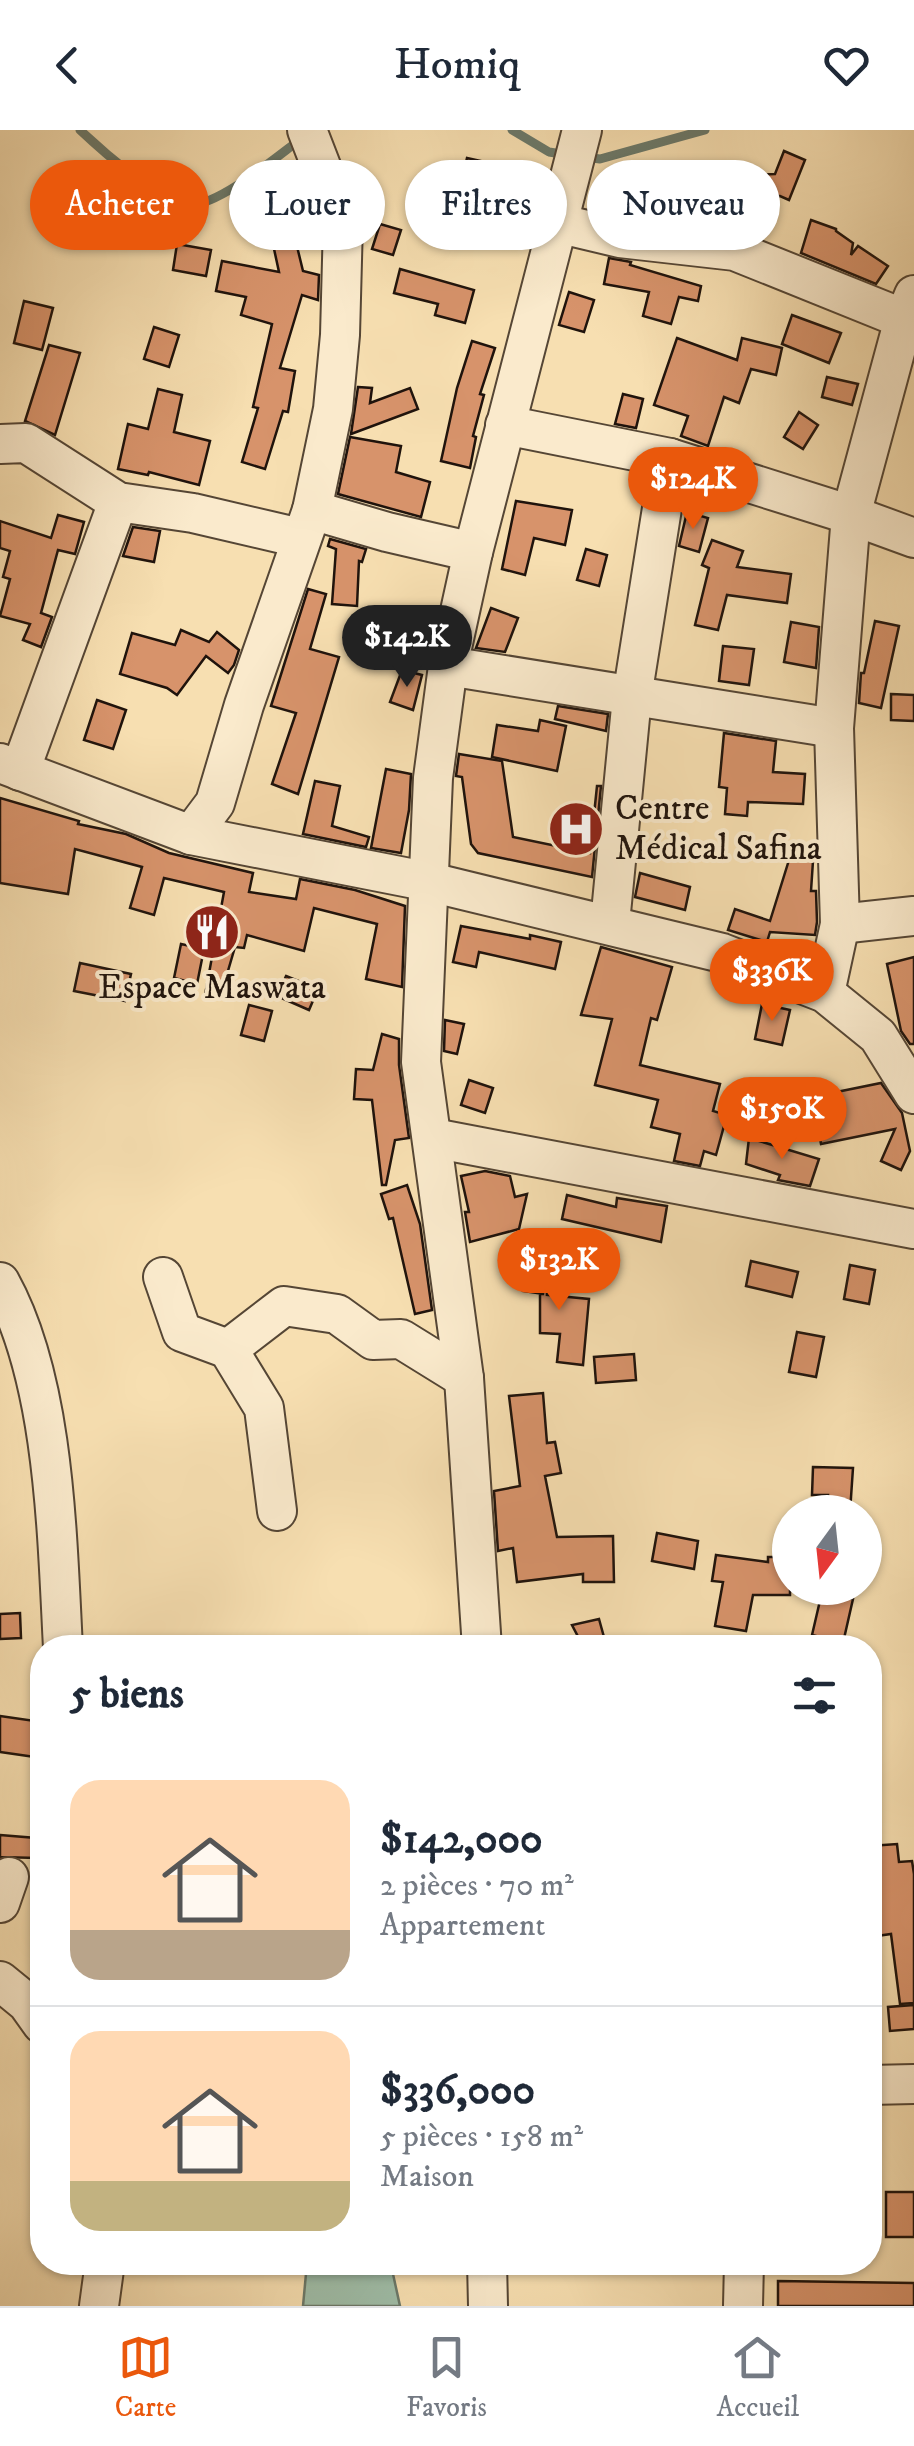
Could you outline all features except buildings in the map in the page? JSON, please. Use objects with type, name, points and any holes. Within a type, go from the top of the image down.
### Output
[{"type":"street","points":[[191,834],[215,804],[306,524],[333,409],[343,224],[307,130]]},
{"type":"street","points":[[567,187],[577,151]]},
{"type":"street","points":[[567,225],[620,238],[735,251],[909,307],[851,515],[834,728],[840,924],[824,993]]},
{"type":"street","points":[[481,1635],[464,1378],[421,1062],[433,778],[448,666],[473,552],[550,250]]},
{"type":"street","points":[[505,425],[670,458],[914,538]]},
{"type":"street","points":[[0,444],[26,443],[118,502],[387,532],[473,552]]},
{"type":"street","points":[[610,923],[632,697],[670,458]]},
{"type":"street","points":[[118,502],[10,767],[90,810],[430,882],[722,952],[824,993],[878,1036],[914,1094]]},
{"type":"street","points":[[448,666],[834,728]]},
{"type":"street","points":[[840,924],[914,916]]},
{"type":"street","points":[[432,1138],[914,1230]]},
{"type":"street","points":[[163,1276],[182,1332],[228,1349],[264,1408],[278,1511]]},
{"type":"street","points":[[0,1282],[11,1302],[34,1372],[48,1450],[62,1635]]},
{"type":"street","points":[[228,1349],[284,1306],[337,1314],[373,1340],[402,1339],[464,1378]]},
{"type":"street","points":[[0,1955],[1,1981],[30,2006]]},
{"type":"street","points":[[882,2084],[914,2084]]},
{"type":"street","points":[[99,2306],[103,2275]]},
{"type":"street","points":[[487,2275],[488,2306]]},
{"type":"street","points":[[743,2306],[744,2275]]},
{"type":"shaded area","points":[[306,2275],[393,2275],[400,2306],[303,2306]]},
{"type":"waterway","points":[[80,130],[148,187],[188,206],[231,189],[302,138]]},
{"type":"waterway","points":[[512,130],[549,152],[568,155]]},
{"type":"waterway","points":[[584,157],[600,159],[705,130]]},
{"type":"place","name":"Centre Médical Safina","points":[[576,829]]},
{"type":"place","name":"Espace Maswata","points":[[212,932]]}]
